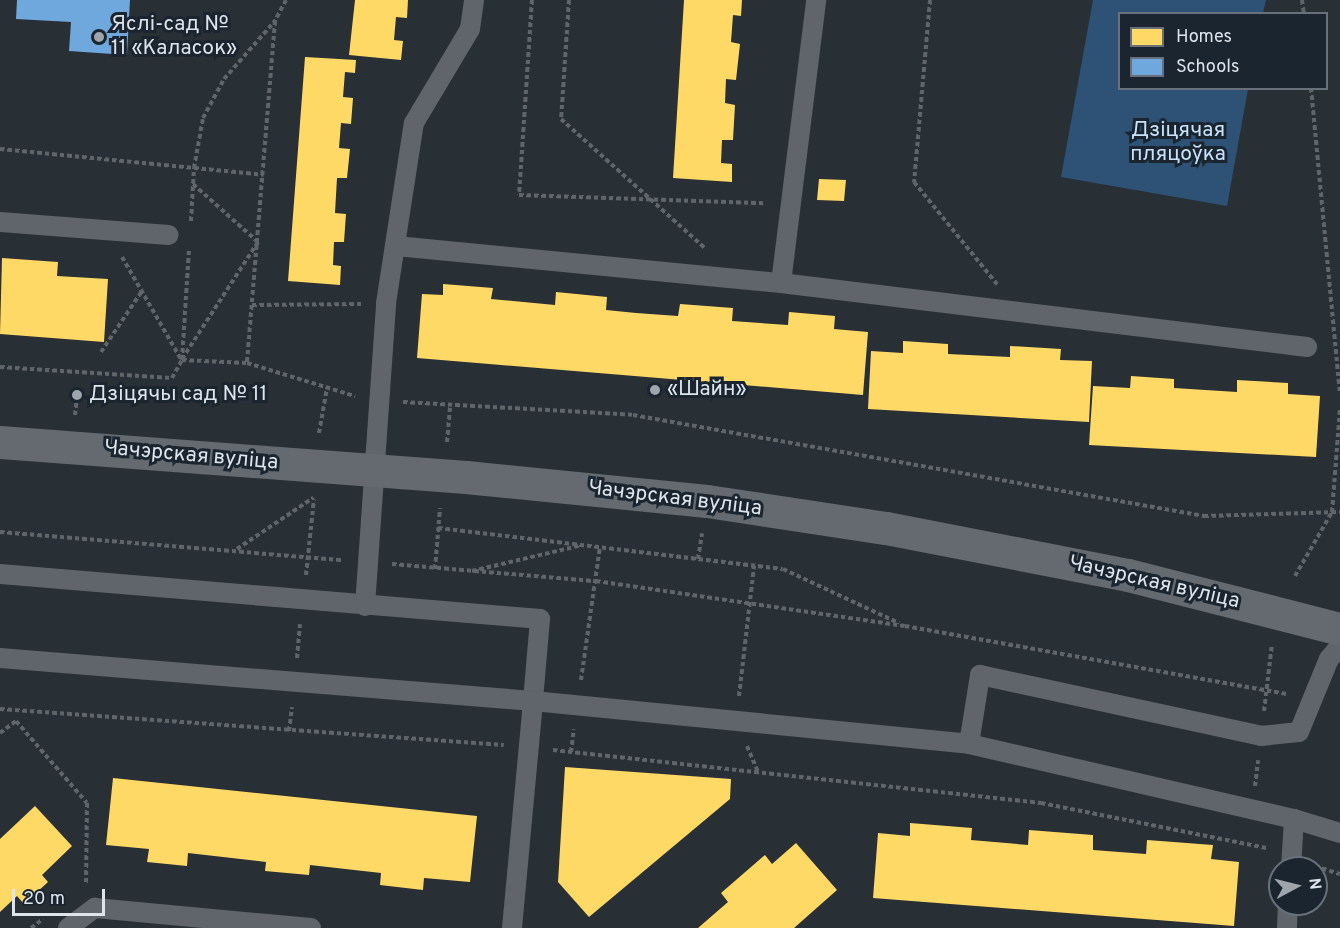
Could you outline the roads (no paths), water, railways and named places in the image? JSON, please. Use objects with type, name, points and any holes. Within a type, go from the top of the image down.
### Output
[{"type":"main road","name":"Чачэрская вуліца","points":[[0,442],[374,470],[707,501],[886,528],[1128,575],[1340,629]]},
{"type":"lane","points":[[365,606],[386,303],[414,123],[470,29],[474,0]]},
{"type":"lane","points":[[781,283],[816,0]]},
{"type":"lane","points":[[0,222],[168,235]]},
{"type":"lane","points":[[396,246],[781,283],[1307,347]]},
{"type":"lane","points":[[0,574],[540,620],[512,928]]},
{"type":"lane","points":[[969,744],[980,675],[1261,736],[1299,732],[1329,659],[1340,646]]},
{"type":"lane","points":[[0,658],[533,701],[969,744],[1294,819],[1340,833]]},
{"type":"lane","points":[[1291,856],[1294,819]]},
{"type":"lane","points":[[68,928],[95,908],[311,928]]},
{"type":"place","name":"Яслі-сад № 11 «Каласок»","points":[[99,37]]},
{"type":"place","name":"«Шайн»","points":[[655,390]]},
{"type":"place","name":"Дзіцячы сад № 11","points":[[77,395]]},
{"type":"park label","name":"Дзіцячая пляцоўка","points":[[1178,143]]}]
